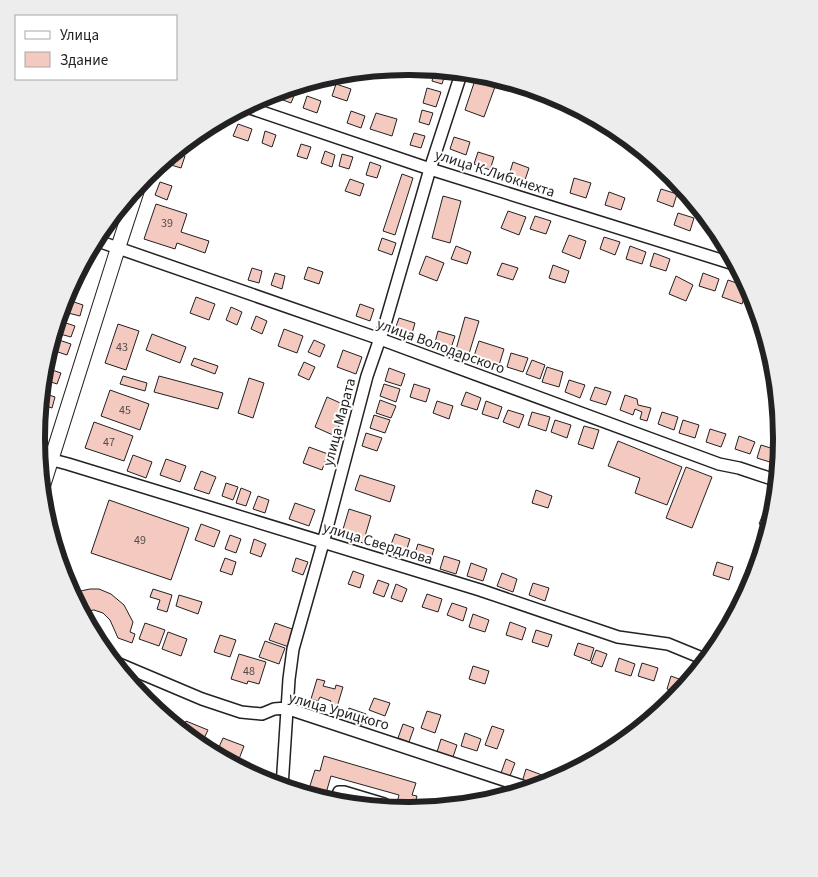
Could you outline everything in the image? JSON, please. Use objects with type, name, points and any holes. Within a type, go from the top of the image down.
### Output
[{"type":"main road","points":[[47,475],[134,199]]},
{"type":"street","name":"улица Марата","points":[[282,780],[286,708],[293,649],[367,376],[460,78]]},
{"type":"street","name":"улица К.Либкнехта","points":[[254,109],[430,169],[726,262]]},
{"type":"street","name":"улица Володарского","points":[[102,242],[380,339],[719,464],[771,478]]},
{"type":"street","name":"улица Свердлова","points":[[46,458],[480,590],[618,638],[668,644],[700,657]]},
{"type":"street","name":"улица Урицкого","points":[[125,667],[202,699],[241,712],[262,714],[274,709],[286,708],[519,785]]},
{"type":"street","points":[[337,796],[338,792],[344,792],[372,800]]},
{"type":"building","points":[[433,75],[445,76],[442,84],[432,81]]},
{"type":"building","points":[[475,80],[496,85],[484,117],[465,110]]},
{"type":"building","points":[[336,84],[351,89],[347,101],[332,96]]},
{"type":"building","points":[[427,88],[441,92],[436,107],[423,103]]},
{"type":"building","points":[[295,93],[291,103],[279,99]]},
{"type":"building","points":[[307,96],[321,101],[317,113],[303,108]]},
{"type":"building","points":[[422,110],[433,113],[429,125],[419,122]]},
{"type":"building","points":[[351,111],[365,116],[361,128],[347,123]]},
{"type":"building","points":[[376,113],[397,119],[392,136],[370,129]]},
{"type":"building","points":[[238,124],[252,129],[248,141],[233,136]]},
{"type":"building","points":[[265,131],[276,135],[272,147],[262,143]]},
{"type":"building","points":[[414,133],[425,136],[421,148],[410,145]]},
{"type":"building","points":[[454,137],[470,142],[466,155],[450,149]]},
{"type":"building","points":[[301,144],[311,147],[307,159],[297,156]]},
{"type":"building","points":[[325,151],[335,155],[332,167],[321,163]]},
{"type":"building","points":[[478,152],[494,157],[490,170],[474,164]]},
{"type":"building","points":[[342,154],[353,157],[349,169],[339,166]]},
{"type":"building","points":[[181,155],[185,156],[181,168],[171,165]]},
{"type":"building","points":[[370,162],[381,166],[377,178],[366,175]]},
{"type":"building","points":[[513,162],[529,168],[525,180],[509,175]]},
{"type":"building","points":[[402,174],[413,178],[395,235],[383,231]]},
{"type":"building","points":[[574,178],[591,183],[586,198],[570,193]]},
{"type":"building","points":[[350,179],[364,184],[360,196],[345,191]]},
{"type":"building","points":[[160,182],[172,186],[167,200],[155,195]]},
{"type":"building","points":[[661,189],[677,194],[673,207],[657,201]]},
{"type":"building","points":[[609,192],[625,198],[621,210],[605,205]]},
{"type":"building","points":[[443,196],[461,201],[450,243],[432,238]]},
{"type":"building","points":[[156,204],[187,214],[181,232],[209,241],[205,253],[177,243],[175,249],[144,239]]},
{"type":"building","points":[[508,211],[526,217],[519,235],[501,228]]},
{"type":"building","points":[[678,213],[694,218],[690,231],[674,225]]},
{"type":"building","points":[[535,216],[551,221],[546,234],[530,229]]},
{"type":"building","points":[[569,235],[586,241],[580,259],[562,252]]},
{"type":"building","points":[[604,237],[620,242],[615,255],[600,249]]},
{"type":"building","points":[[382,238],[396,243],[392,255],[378,250]]},
{"type":"building","points":[[456,246],[471,252],[467,264],[451,259]]},
{"type":"building","points":[[630,246],[646,252],[642,264],[626,259]]},
{"type":"building","points":[[654,253],[670,259],[666,271],[650,266]]},
{"type":"building","points":[[426,256],[444,263],[437,281],[419,274]]},
{"type":"building","points":[[502,263],[518,268],[513,280],[497,275]]},
{"type":"building","points":[[553,265],[569,271],[565,283],[549,278]]},
{"type":"building","points":[[308,267],[323,272],[319,284],[304,279]]},
{"type":"building","points":[[252,268],[262,271],[259,283],[248,280]]},
{"type":"building","points":[[275,273],[285,276],[282,289],[271,285]]},
{"type":"building","points":[[703,273],[719,279],[715,291],[699,286]]},
{"type":"building","points":[[676,276],[693,285],[686,301],[669,294]]},
{"type":"building","points":[[728,280],[738,283],[744,298],[742,304],[722,297]]},
{"type":"building","points":[[196,297],[215,304],[209,320],[190,313]]},
{"type":"building","points":[[72,301],[83,305],[80,316],[68,313]]},
{"type":"building","points":[[360,304],[374,309],[370,321],[356,316]]},
{"type":"building","points":[[231,307],[242,312],[237,325],[226,320]]},
{"type":"building","points":[[256,316],[267,321],[262,334],[251,329]]},
{"type":"building","points":[[465,317],[479,321],[468,357],[455,353]]},
{"type":"building","points":[[399,318],[415,323],[411,337],[394,332]]},
{"type":"building","points":[[64,322],[75,326],[71,337],[60,334]]},
{"type":"building","points":[[118,324],[139,331],[126,370],[105,363]]},
{"type":"building","points":[[284,329],[303,336],[297,353],[278,346]]},
{"type":"building","points":[[438,331],[455,336],[450,351],[434,346]]},
{"type":"building","points":[[152,334],[186,347],[180,363],[146,350]]},
{"type":"building","points":[[59,340],[71,344],[67,355],[55,351]]},
{"type":"building","points":[[314,340],[325,345],[320,357],[308,352]]},
{"type":"building","points":[[479,341],[504,349],[499,365],[474,356]]},
{"type":"building","points":[[343,350],[362,357],[356,374],[337,367]]},
{"type":"building","points":[[511,353],[528,358],[523,372],[507,367]]},
{"type":"building","points":[[194,358],[218,366],[215,374],[191,365]]},
{"type":"building","points":[[532,360],[545,365],[540,379],[526,374]]},
{"type":"building","points":[[304,362],[315,367],[309,380],[298,375]]},
{"type":"building","points":[[547,367],[563,372],[559,387],[542,382]]},
{"type":"building","points":[[389,368],[405,374],[401,386],[385,381]]},
{"type":"building","points":[[52,370],[61,373],[57,384],[50,382]]},
{"type":"building","points":[[123,376],[147,383],[145,391],[120,384]]},
{"type":"building","points":[[159,376],[223,393],[218,409],[154,392]]},
{"type":"building","points":[[249,378],[264,383],[253,418],[238,413]]},
{"type":"building","points":[[569,380],[585,385],[580,398],[565,392]]},
{"type":"building","points":[[384,384],[400,389],[396,402],[380,396]]},
{"type":"building","points":[[414,384],[430,389],[426,402],[410,397]]},
{"type":"building","points":[[595,387],[611,392],[606,405],[590,400]]},
{"type":"building","points":[[110,390],[149,404],[140,430],[101,416]]},
{"type":"building","points":[[466,392],[481,398],[477,410],[461,405]]},
{"type":"building","points":[[48,395],[55,397],[52,408],[47,406]]},
{"type":"building","points":[[625,395],[637,399],[638,405],[651,408],[647,421],[640,419],[642,412],[635,409],[633,415],[620,410]]},
{"type":"building","points":[[327,397],[347,406],[335,436],[315,427]]},
{"type":"building","points":[[380,400],[396,406],[391,418],[376,413]]},
{"type":"building","points":[[437,401],[453,406],[449,419],[433,413]]},
{"type":"building","points":[[486,401],[502,407],[498,419],[482,414]]},
{"type":"building","points":[[508,410],[524,415],[519,428],[503,422]]},
{"type":"building","points":[[532,412],[550,417],[546,431],[528,425]]},
{"type":"building","points":[[662,412],[678,417],[674,430],[658,424]]},
{"type":"building","points":[[374,415],[390,420],[385,433],[370,428]]},
{"type":"building","points":[[555,420],[571,425],[567,438],[551,432]]},
{"type":"building","points":[[683,420],[699,425],[695,438],[679,433]]},
{"type":"building","points":[[94,422],[133,436],[124,461],[85,448]]},
{"type":"building","points":[[584,426],[599,430],[593,449],[578,444]]},
{"type":"building","points":[[710,429],[726,434],[721,447],[706,442]]},
{"type":"building","points":[[366,433],[382,438],[377,451],[362,446]]},
{"type":"building","points":[[739,436],[755,442],[750,454],[735,449]]},
{"type":"building","points":[[618,441],[682,467],[667,505],[635,493],[640,478],[608,466]]},
{"type":"building","points":[[761,445],[773,449],[772,463],[757,458]]},
{"type":"building","points":[[309,447],[328,454],[322,470],[303,463]]},
{"type":"building","points":[[133,455],[152,462],[146,478],[127,471]]},
{"type":"building","points":[[166,459],[186,466],[180,482],[160,475]]},
{"type":"building","points":[[686,467],[712,477],[692,528],[666,518]]},
{"type":"building","points":[[201,471],[216,477],[209,494],[194,489]]},
{"type":"building","points":[[360,475],[395,486],[390,502],[355,490]]},
{"type":"building","points":[[226,483],[238,487],[233,500],[222,496]]},
{"type":"building","points":[[241,488],[251,492],[246,506],[236,503]]},
{"type":"building","points":[[536,490],[552,496],[548,508],[532,503]]},
{"type":"building","points":[[258,496],[269,500],[265,513],[253,509]]},
{"type":"building","points":[[109,500],[189,528],[171,580],[91,553]]},
{"type":"building","points":[[295,503],[315,510],[309,526],[289,519]]},
{"type":"building","points":[[767,504],[763,525],[759,524]]},
{"type":"building","points":[[349,509],[371,516],[363,543],[341,536]]},
{"type":"building","points":[[201,524],[220,531],[214,547],[195,540]]},
{"type":"building","points":[[395,534],[410,539],[406,552],[390,547]]},
{"type":"building","points":[[230,535],[241,539],[236,553],[225,549]]},
{"type":"building","points":[[254,539],[266,544],[261,557],[250,553]]},
{"type":"building","points":[[418,544],[434,549],[430,561],[414,556]]},
{"type":"building","points":[[444,556],[460,561],[456,574],[440,569]]},
{"type":"building","points":[[225,558],[236,562],[232,575],[220,571]]},
{"type":"building","points":[[296,558],[308,562],[303,575],[292,571]]},
{"type":"building","points":[[717,562],[733,567],[729,580],[713,575]]},
{"type":"building","points":[[471,563],[487,569],[483,581],[467,576]]},
{"type":"building","points":[[353,571],[364,575],[360,588],[348,584]]},
{"type":"building","points":[[502,573],[517,579],[513,592],[497,586]]},
{"type":"building","points":[[378,580],[389,584],[384,597],[373,593]]},
{"type":"building","points":[[533,583],[549,588],[545,601],[529,595]]},
{"type":"building","points":[[396,584],[407,589],[402,602],[391,598]]},
{"type":"building","points":[[99,589],[111,594],[124,605],[133,622],[130,632],[135,634],[132,643],[118,638],[110,620],[103,613],[94,610],[89,611],[79,591]]},
{"type":"building","points":[[153,589],[172,595],[167,612],[157,609],[160,600],[150,597]]},
{"type":"building","points":[[427,594],[442,599],[438,612],[422,607]]},
{"type":"building","points":[[179,595],[202,602],[198,614],[176,606]]},
{"type":"building","points":[[452,603],[467,608],[463,621],[447,615]]},
{"type":"building","points":[[473,614],[489,620],[485,632],[469,627]]},
{"type":"building","points":[[510,622],[526,628],[522,640],[506,635]]},
{"type":"building","points":[[145,623],[165,630],[159,646],[139,639]]},
{"type":"building","points":[[275,623],[295,630],[289,647],[269,640]]},
{"type":"building","points":[[536,630],[552,635],[548,647],[532,642]]},
{"type":"building","points":[[168,632],[187,639],[181,656],[162,649]]},
{"type":"building","points":[[220,635],[236,640],[230,657],[214,652]]},
{"type":"building","points":[[265,641],[285,648],[279,664],[259,657]]},
{"type":"building","points":[[578,643],[594,648],[590,661],[574,655]]},
{"type":"building","points":[[596,650],[607,654],[602,667],[591,663]]},
{"type":"building","points":[[239,654],[266,662],[259,684],[248,681],[247,684],[231,679]]},
{"type":"building","points":[[619,658],[635,664],[631,676],[615,671]]},
{"type":"building","points":[[642,663],[658,668],[654,681],[638,676]]},
{"type":"building","points":[[473,666],[489,671],[485,684],[469,679]]},
{"type":"building","points":[[671,676],[682,680],[672,690],[667,689]]},
{"type":"building","points":[[317,679],[325,681],[323,686],[335,689],[336,685],[343,687],[337,707],[330,705],[331,701],[320,697],[318,701],[311,699]]},
{"type":"building","points":[[374,698],[390,703],[385,716],[369,710]]},
{"type":"building","points":[[349,708],[366,714],[362,725],[346,719]]},
{"type":"building","points":[[427,711],[441,715],[435,733],[421,728]]},
{"type":"building","points":[[186,721],[208,730],[204,739],[184,725]]},
{"type":"building","points":[[403,724],[414,728],[409,742],[398,738]]},
{"type":"building","points":[[492,726],[504,730],[497,749],[485,745]]},
{"type":"building","points":[[465,733],[481,739],[477,751],[461,746]]},
{"type":"building","points":[[223,738],[244,746],[239,760],[218,748]]},
{"type":"building","points":[[441,739],[457,745],[453,757],[437,752]]},
{"type":"building","points":[[324,756],[416,783],[412,795],[417,796],[415,802],[397,802],[399,795],[331,776],[326,793],[309,788],[315,770],[320,771]]},
{"type":"building","points":[[506,759],[515,763],[510,776],[501,773]]},
{"type":"building","points":[[526,769],[542,775],[541,777],[526,783],[522,782]]}]
